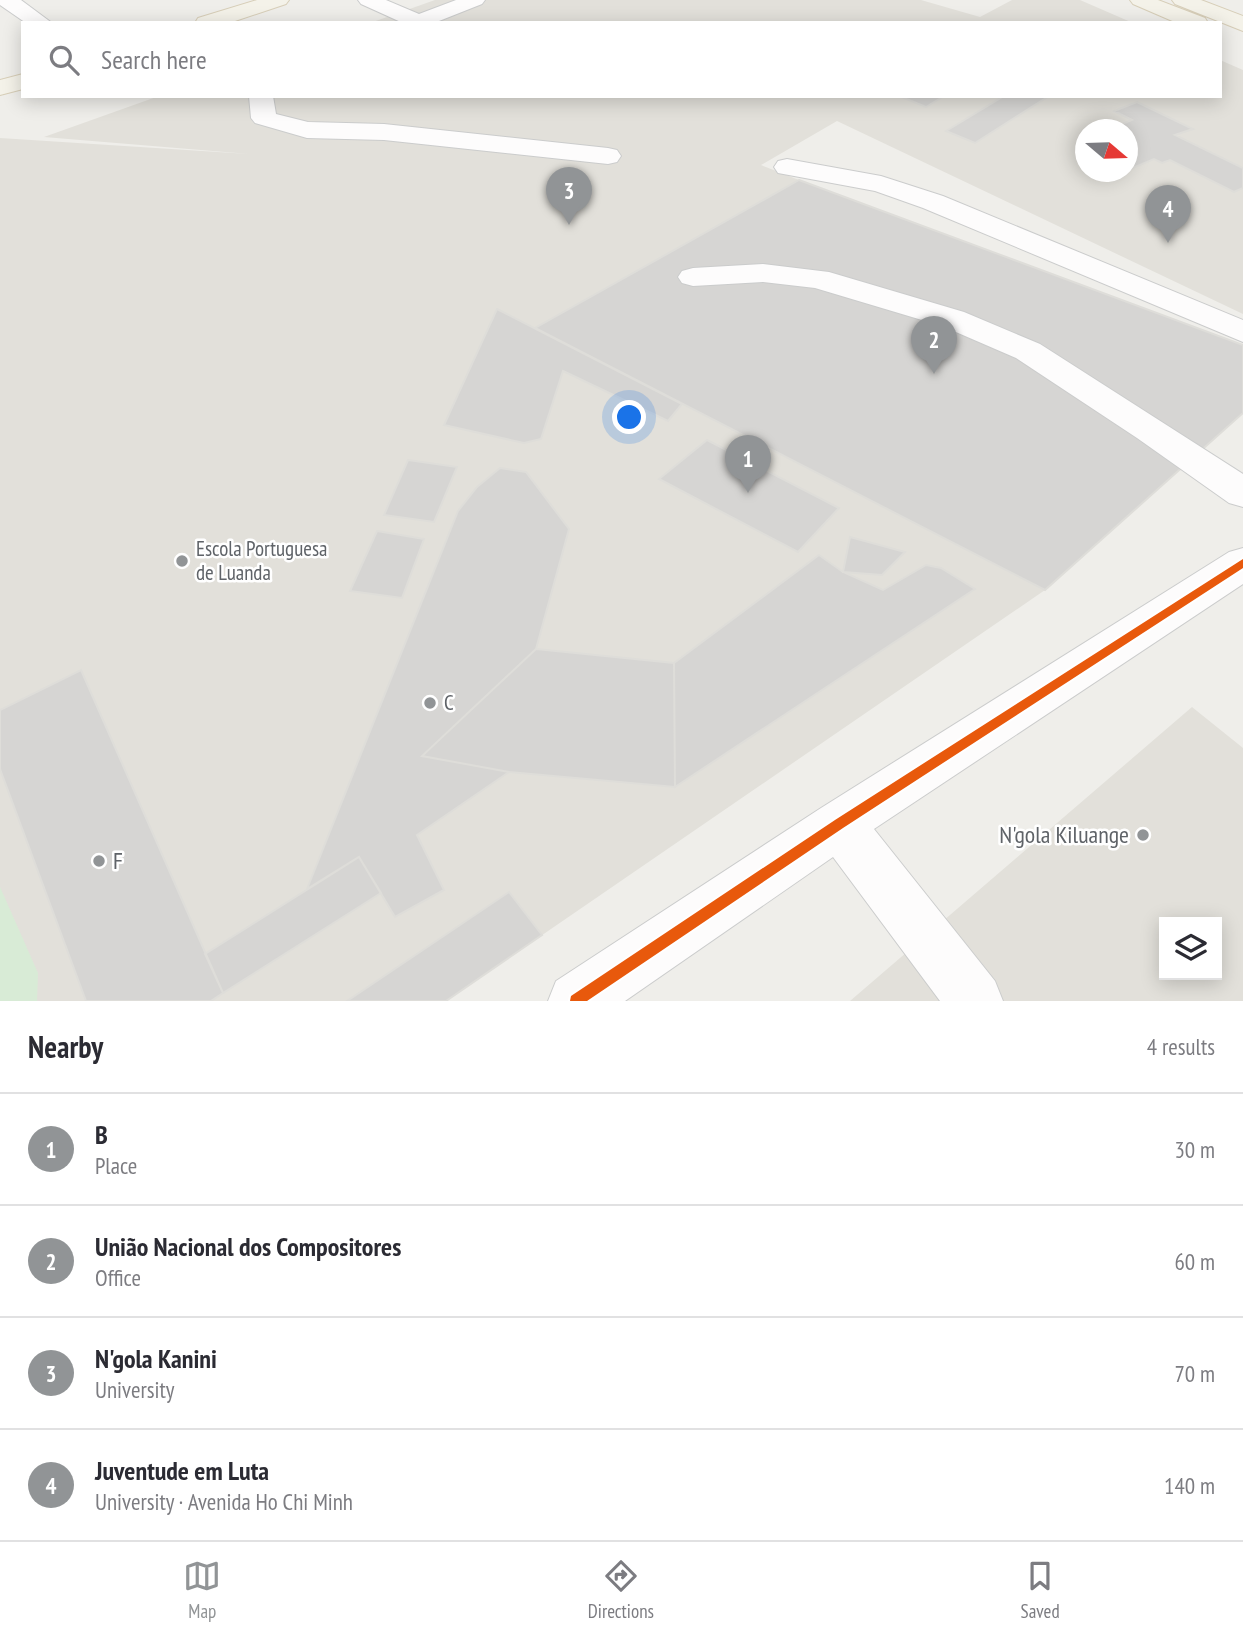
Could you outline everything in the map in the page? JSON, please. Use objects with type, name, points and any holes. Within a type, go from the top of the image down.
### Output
[{"type":"main road","points":[[212,21],[279,0]]},
{"type":"main road","points":[[1140,0],[1192,21]]},
{"type":"main road","points":[[1182,0],[1243,24]]},
{"type":"main road","points":[[1222,33],[1243,41]]},
{"type":"main road","points":[[0,88],[21,82]]},
{"type":"street","points":[[0,3],[9,0],[38,21]]},
{"type":"street","points":[[368,0],[414,21]]},
{"type":"street","points":[[419,21],[475,0]]},
{"type":"street","points":[[261,98],[264,118],[307,131],[384,132],[608,156]]},
{"type":"street","points":[[787,167],[881,184],[933,202],[1243,332]]},
{"type":"street","points":[[694,277],[764,273],[818,279],[953,319],[1028,351],[1150,429],[1243,493]]},
{"type":"street","points":[[576,1001],[839,824],[1243,563]]},
{"type":"street","points":[[839,824],[975,1001]]},
{"type":"shaded area","points":[[435,0],[921,0],[980,17],[1012,0],[1080,0],[1128,21],[376,21]]},
{"type":"shaded area","points":[[1222,61],[1243,70],[1243,314],[837,121],[761,165],[799,180],[536,328],[1045,590],[446,1001],[0,1001],[0,138],[249,154],[44,137],[153,98],[1222,98]]},
{"type":"shaded area","name":"N'gola Kiluange","points":[[1192,707],[1243,748],[1243,1001],[850,1001]]},
{"type":"green space","points":[[0,887],[38,973],[37,1001],[0,1001]]},
{"type":"building","points":[[904,98],[941,98],[926,107]]},
{"type":"building","points":[[1001,98],[1046,98],[975,143],[946,131]]},
{"type":"building","points":[[1137,102],[1193,129],[1175,135],[1243,168],[1243,188],[1234,192],[1170,160],[1162,163],[1154,159],[1138,166],[1138,119],[1130,119],[1114,111]]},
{"type":"building","points":[[799,180],[1243,345],[1243,413],[1045,590],[535,328]]},
{"type":"building","points":[[497,309],[682,404],[668,421],[563,371],[541,439],[524,443],[444,425]]},
{"type":"building","points":[[707,440],[839,508],[798,552],[659,479]]},
{"type":"building","points":[[408,460],[457,467],[434,522],[384,515]]},
{"type":"building","name":"C","points":[[500,468],[526,472],[569,529],[536,649],[422,756],[509,772],[417,835],[444,890],[395,917],[359,857],[307,889],[458,511],[477,487]]},
{"type":"building","points":[[377,531],[424,539],[402,598],[350,591]]},
{"type":"building","points":[[850,537],[905,552],[882,575],[843,572]]},
{"type":"building","points":[[819,555],[843,572],[883,590],[926,565],[941,568],[975,589],[675,787],[674,663]]},
{"type":"building","points":[[536,649],[674,663],[675,787],[509,772],[422,756]]},
{"type":"building","name":"F","points":[[81,670],[223,993],[211,1001],[86,1001],[0,769],[0,710]]},
{"type":"building","points":[[359,857],[381,893],[223,993],[205,954]]},
{"type":"building","points":[[509,892],[542,935],[446,1001],[347,1001]]},
{"type":"cycle path","points":[[576,1001],[839,824],[1243,563]]},
{"type":"place","name":"N'gola Kanini","points":[[569,225]]},
{"type":"place","name":"Juventude em Luta","points":[[1168,243]]},
{"type":"place","name":"União Nacional dos Compositores","points":[[934,374]]},
{"type":"place","name":"B","points":[[748,493]]},
{"type":"place","name":"Escola Portuguesa de Luanda","points":[[182,561]]},
{"type":"place","name":"C","points":[[430,703]]},
{"type":"place","name":"N'gola Kiluange","points":[[1143,835]]},
{"type":"place","name":"F","points":[[99,861]]}]
